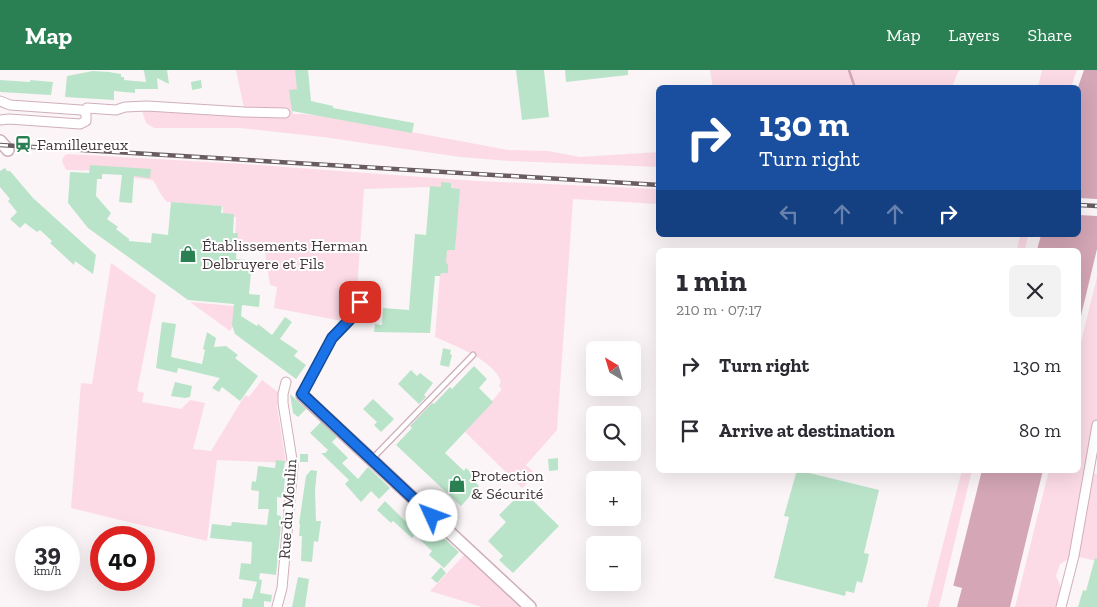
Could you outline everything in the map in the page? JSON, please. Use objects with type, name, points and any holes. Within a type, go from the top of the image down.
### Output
[{"type":"street","points":[[0,102],[10,105],[81,110],[86,113],[86,121],[80,124],[0,119],[4,111],[0,102]]},
{"type":"street","points":[[87,108],[116,110],[125,107],[147,106],[285,113]]},
{"type":"street","name":"Rue du Moulin","points":[[277,607],[282,588],[293,466],[283,403],[286,382]]},
{"type":"street","points":[[302,394],[530,607]]},
{"type":"street","points":[[1061,607],[1074,556],[1097,425]]},
{"type":"lane","points":[[302,394],[332,338],[360,307],[360,302],[356,296]]},
{"type":"lane","points":[[371,460],[473,355]]},
{"type":"shaded area","points":[[236,70],[296,70],[300,96],[291,97],[293,114],[331,117],[508,150],[548,151],[580,157],[656,152],[656,167],[509,161],[460,157],[323,137],[240,128],[154,128],[146,123],[142,111],[147,106],[244,108]]},
{"type":"shaded area","points":[[710,70],[960,70],[953,85],[712,85]]},
{"type":"shaded area","points":[[1042,70],[1077,70],[1072,85],[1038,85]]},
{"type":"shaded area","points":[[1084,70],[1097,70],[1097,249],[1081,316],[1081,248],[1038,248],[1040,237],[1081,237],[1081,85],[1079,85]]},
{"type":"shaded area","points":[[68,154],[243,164],[477,181],[656,189],[656,204],[573,199],[557,430],[526,465],[536,474],[522,488],[464,431],[502,389],[499,386],[501,382],[497,374],[482,360],[463,349],[435,337],[442,249],[455,250],[458,189],[429,187],[364,189],[357,290],[353,293],[356,296],[342,321],[274,308],[277,287],[270,285],[264,246],[235,240],[236,217],[223,215],[223,206],[167,202],[153,180],[106,171],[66,170],[62,161],[64,156]]},
{"type":"shaded area","points":[[1020,237],[1028,237],[1025,248],[1017,248]]},
{"type":"shaded area","points":[[111,263],[156,295],[137,391],[144,393],[142,402],[181,409],[190,400],[205,403],[193,449],[211,451],[245,395],[249,397],[262,380],[278,392],[277,406],[286,463],[217,460],[207,541],[155,528],[155,526],[145,526],[71,508],[81,383],[92,384]]},
{"type":"shaded area","points":[[1097,277],[1097,436],[1089,472],[1097,474],[1097,561],[1074,556],[1060,564],[1056,576],[1065,591],[1061,607],[1015,607],[1048,473],[1081,473],[1081,342]]},
{"type":"shaded area","points":[[190,302],[234,306],[236,322],[230,331]]},
{"type":"shaded area","points":[[961,473],[971,473],[939,607],[927,607]]},
{"type":"shaded area","points":[[981,473],[1042,473],[1010,607],[948,607]]},
{"type":"shaded area","points":[[469,550],[530,607],[482,607],[430,591]]},
{"type":"pier","points":[[1081,198],[1097,199],[1097,216],[1081,215]]},
{"type":"pier","points":[[951,585],[962,588],[957,607],[945,607]]},
{"type":"building","points":[[143,70],[167,70],[169,84],[157,78],[158,89],[135,89],[135,93],[114,91],[114,100],[65,97],[67,76],[93,71],[109,72],[121,74],[124,80],[146,82]]},
{"type":"building","points":[[295,70],[308,70],[311,101],[333,106],[333,108],[414,123],[412,133],[292,111],[289,90],[297,89]]},
{"type":"building","points":[[516,70],[544,70],[549,117],[522,120]]},
{"type":"building","points":[[565,70],[628,70],[628,75],[566,82]]},
{"type":"building","points":[[0,80],[53,82],[51,95],[0,92]]},
{"type":"building","points":[[201,80],[202,88],[192,90],[191,82]]},
{"type":"building","points":[[90,165],[151,169],[150,178],[134,176],[132,203],[119,202],[122,175],[102,174],[102,179],[97,179],[96,196],[111,213],[107,219],[118,227],[116,229],[129,241],[151,243],[152,233],[168,235],[171,202],[222,206],[221,213],[234,214],[233,233],[238,233],[236,259],[254,261],[254,272],[251,272],[249,294],[260,295],[259,307],[242,305],[241,316],[257,326],[258,324],[272,335],[285,317],[292,322],[280,339],[298,351],[294,356],[306,365],[296,379],[235,334],[232,325],[234,304],[188,300],[88,228],[68,203],[70,172],[89,173]]},
{"type":"building","points":[[5,168],[7,171],[10,171],[33,198],[96,255],[93,274],[75,261],[74,265],[50,243],[52,241],[40,230],[37,232],[25,223],[20,228],[10,219],[17,212],[8,201],[10,199],[0,187],[0,171]]},
{"type":"building","points":[[441,182],[451,183],[451,188],[460,189],[455,250],[447,250],[446,263],[448,264],[448,273],[441,273],[440,276],[435,276],[430,333],[374,332],[375,324],[382,325],[383,308],[409,310],[415,234],[426,235],[430,186],[441,187]]},
{"type":"building","points":[[162,322],[176,324],[171,357],[202,364],[207,332],[216,338],[214,347],[226,346],[238,355],[235,358],[258,376],[240,401],[222,387],[219,392],[212,388],[220,378],[178,368],[177,373],[156,368]]},
{"type":"building","points":[[443,348],[451,350],[450,354],[452,355],[449,367],[440,365]]},
{"type":"building","points":[[474,366],[487,379],[479,388],[493,402],[445,453],[464,471],[466,468],[479,480],[476,483],[479,486],[461,506],[396,445],[412,428],[410,426],[432,403],[434,404],[450,387],[452,389]]},
{"type":"building","points":[[411,370],[417,376],[420,373],[433,383],[424,395],[426,397],[419,404],[398,384]]},
{"type":"building","points":[[175,382],[192,386],[190,397],[171,396]]},
{"type":"building","points":[[290,394],[306,409],[298,417],[293,413]]},
{"type":"building","points":[[373,399],[394,419],[381,432],[374,425],[377,422],[363,409]]},
{"type":"building","points":[[321,422],[337,437],[332,442],[348,458],[342,463],[358,479],[368,467],[390,488],[379,499],[371,491],[361,502],[345,484],[349,480],[321,453],[325,453],[328,450],[310,433]]},
{"type":"building","points":[[300,454],[308,454],[308,462],[300,462]]},
{"type":"building","points":[[558,458],[558,470],[549,471],[548,459]]},
{"type":"building","points":[[276,460],[285,461],[284,468],[286,468],[283,498],[277,497],[277,515],[281,516],[281,525],[276,575],[260,573],[259,579],[262,580],[260,593],[272,595],[271,602],[264,601],[264,607],[242,607],[243,598],[252,599],[257,582],[239,579],[241,563],[251,564],[252,542],[210,538],[212,524],[231,526],[232,522],[267,525],[269,509],[258,509],[259,491],[251,490],[252,481],[256,482],[258,466],[275,468]]},
{"type":"building","points":[[311,470],[317,471],[315,490],[316,521],[321,521],[318,542],[314,541],[312,562],[301,561],[302,536],[299,536],[306,476]]},
{"type":"building","points":[[796,473],[809,473],[879,490],[864,553],[869,554],[867,564],[862,583],[857,581],[854,593],[846,591],[845,596],[774,578],[789,517],[784,516]]},
{"type":"building","points":[[523,491],[559,526],[513,573],[499,560],[503,556],[488,541],[506,522],[499,515]]},
{"type":"building","points":[[385,501],[405,521],[409,518],[419,526],[424,520],[459,552],[444,568],[429,555],[432,551],[415,535],[412,538],[377,510]]},
{"type":"building","points":[[1095,558],[1097,559],[1097,607],[1078,607],[1083,590],[1086,591]]},
{"type":"building","points":[[441,567],[446,573],[437,583],[431,578]]},
{"type":"building","points":[[298,577],[309,579],[305,607],[292,607]]},
{"type":"waterway","points":[[849,70],[854,85]]},
{"type":"railway","points":[[0,145],[656,185]]},
{"type":"railway","points":[[1081,205],[1097,206]]},
{"type":"place","name":"Familleureux","points":[[23,144]]},
{"type":"place","name":"Établissements Herman Delbruyere et Fils","points":[[188,254]]},
{"type":"place","name":"Protection & Sécurité","points":[[457,484]]},
{"type":"route","points":[[360,302],[358,311],[332,338],[302,394],[432,516]]}]
